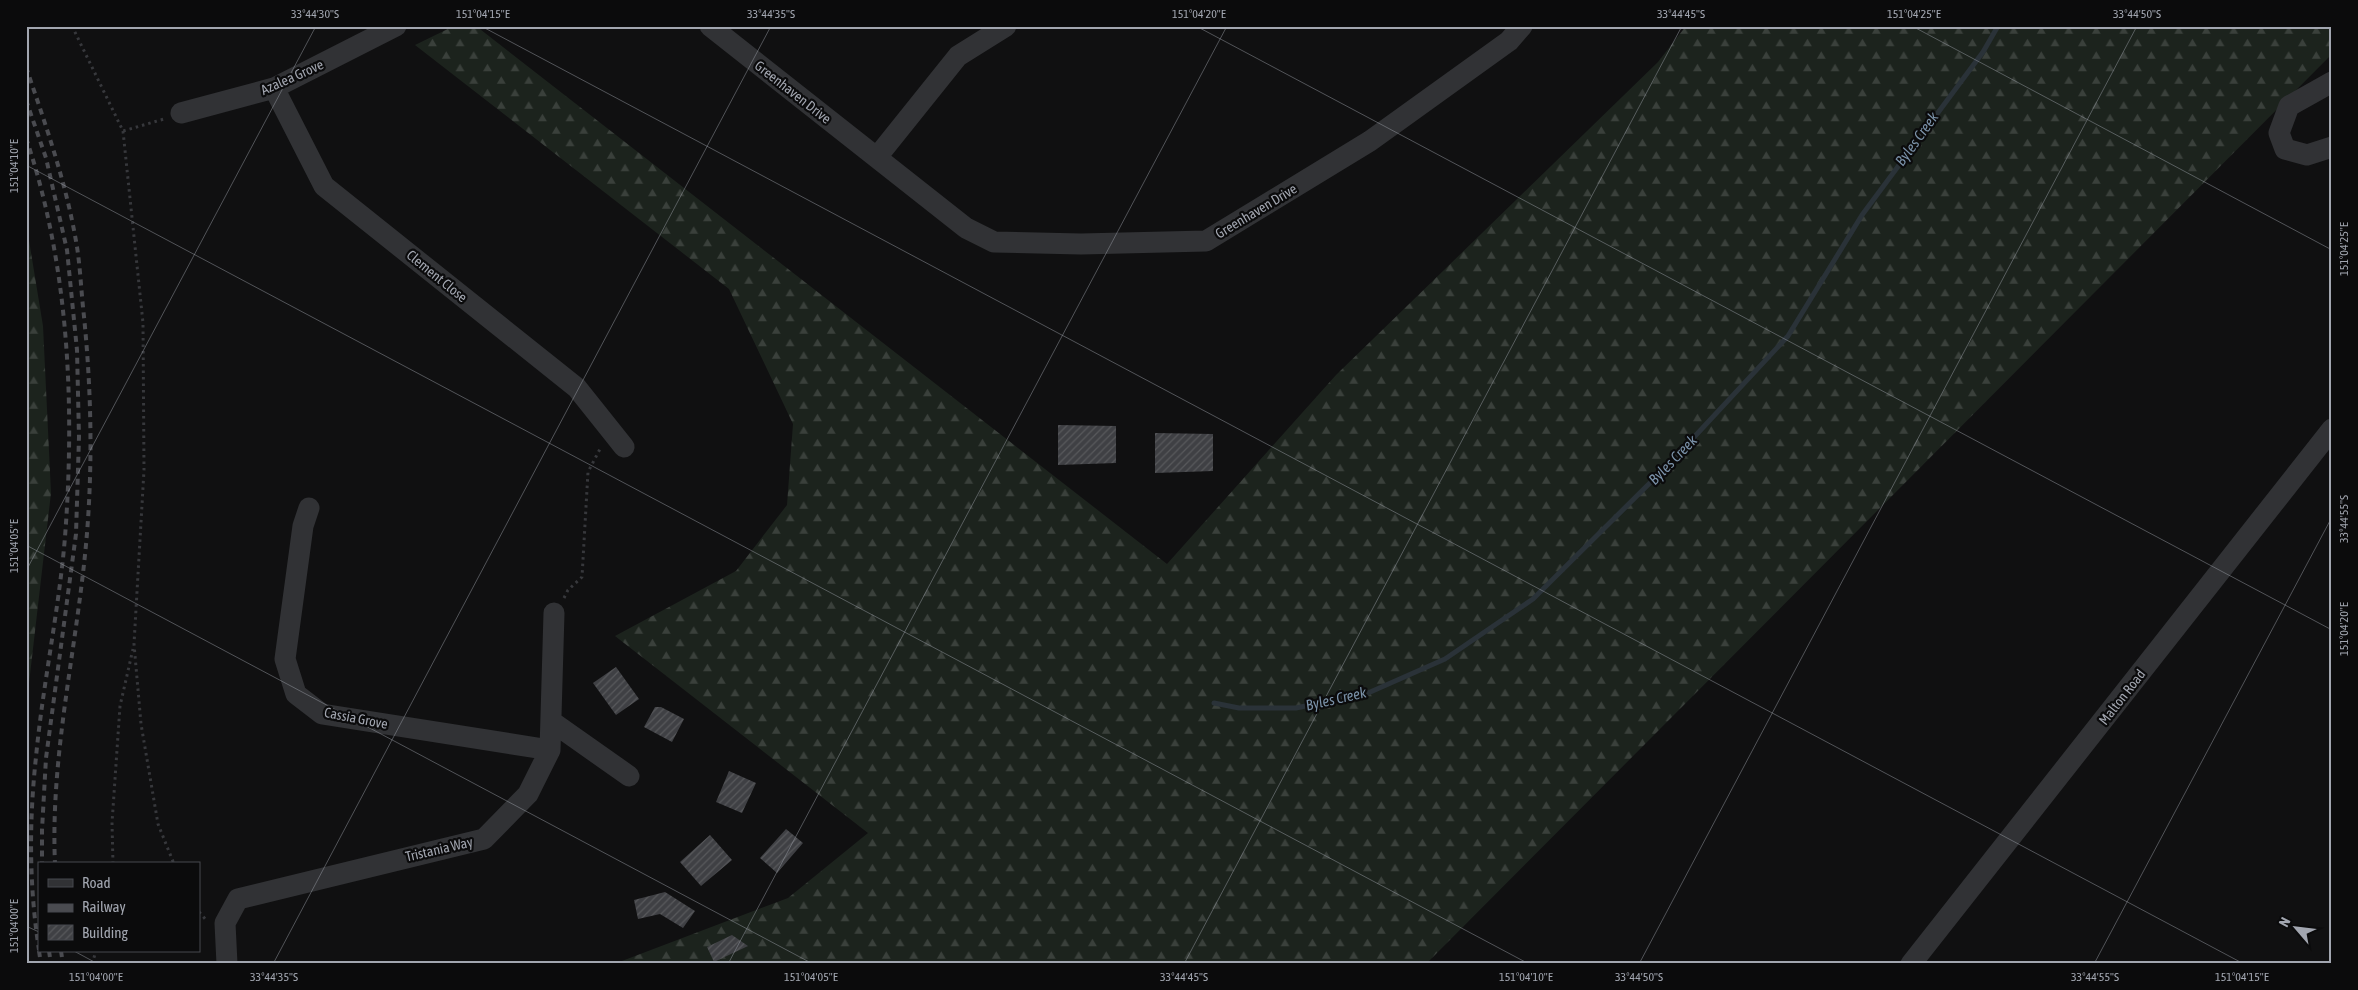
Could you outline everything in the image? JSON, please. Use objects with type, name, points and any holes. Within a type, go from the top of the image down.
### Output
[{"type":"street","name":"Azalea Grove","points":[[181,113],[274,88],[396,26]]},
{"type":"street","name":"Greenhaven Drive","points":[[710,26],[966,228],[994,242],[1081,244],[1206,241],[1370,141],[1508,42],[1522,26]]},
{"type":"street","points":[[877,157],[958,56],[1006,26]]},
{"type":"street","points":[[2332,82],[2289,106],[2279,133],[2285,149],[2300,153],[2308,155],[2332,147]]},
{"type":"street","name":"Clement Close","points":[[274,88],[324,186],[577,388],[624,447]]},
{"type":"street","name":"Malton Road","points":[[1911,964],[2332,429]]},
{"type":"street","name":"Cassia Grove","points":[[309,508],[303,526],[285,659],[296,694],[322,714],[550,750]]},
{"type":"street","name":"Tristania Way","points":[[227,964],[225,924],[238,899],[484,839],[528,794],[550,750],[554,613]]},
{"type":"street","points":[[551,721],[629,776]]},
{"type":"path","points":[[72,26],[123,131],[143,323],[144,470],[134,644],[141,724],[158,824],[173,862]]},
{"type":"path","points":[[123,131],[181,113]]},
{"type":"path","points":[[554,613],[568,590],[582,577],[588,472],[611,430]]},
{"type":"path","points":[[113,862],[112,823],[120,706],[134,644]]},
{"type":"path","points":[[92,964],[96,952]]},
{"type":"green space","points":[[454,26],[476,26],[1167,564],[1336,375],[1658,62],[1686,26],[2332,26],[2332,54],[1426,964],[614,964],[788,898],[868,833],[615,636],[736,571],[787,505],[793,424],[729,289],[415,45]]},
{"type":"green space","points":[[26,222],[43,326],[51,493],[26,709]]},
{"type":"building","points":[[1058,425],[1116,426],[1116,463],[1058,465]]},
{"type":"building","points":[[1155,433],[1213,434],[1213,471],[1155,473]]},
{"type":"building","points":[[616,667],[639,699],[616,715],[593,683]]},
{"type":"building","points":[[655,707],[661,707],[684,719],[672,742],[644,727]]},
{"type":"building","points":[[729,771],[756,783],[742,813],[716,802]]},
{"type":"building","points":[[786,829],[803,843],[777,873],[760,858]]},
{"type":"building","points":[[710,835],[732,860],[701,886],[680,862]]},
{"type":"building","points":[[665,892],[695,911],[683,928],[660,914],[638,919],[634,900]]},
{"type":"building","points":[[732,935],[748,946],[714,962],[707,947]]},
{"type":"waterway","name":"Byles Creek","points":[[1214,703],[1239,708],[1296,708],[1368,693],[1445,659],[1533,599],[1670,463],[1788,336],[1862,215],[1983,52],[1998,26]]},
{"type":"railway","points":[[26,67],[55,156],[73,224],[80,269],[89,392],[90,477],[87,533],[57,781],[55,862]]},
{"type":"railway","points":[[26,100],[46,158],[67,250],[77,350],[79,437],[76,534],[46,758],[42,862]]},
{"type":"railway","points":[[26,138],[52,235],[60,285],[65,335],[69,436],[65,537],[39,729],[32,805],[31,854],[33,902],[38,942]]},
{"type":"railway","points":[[39,952],[41,964]]},
{"type":"railway","points":[[49,952],[51,964]]},
{"type":"railway","points":[[61,952],[63,964]]}]
